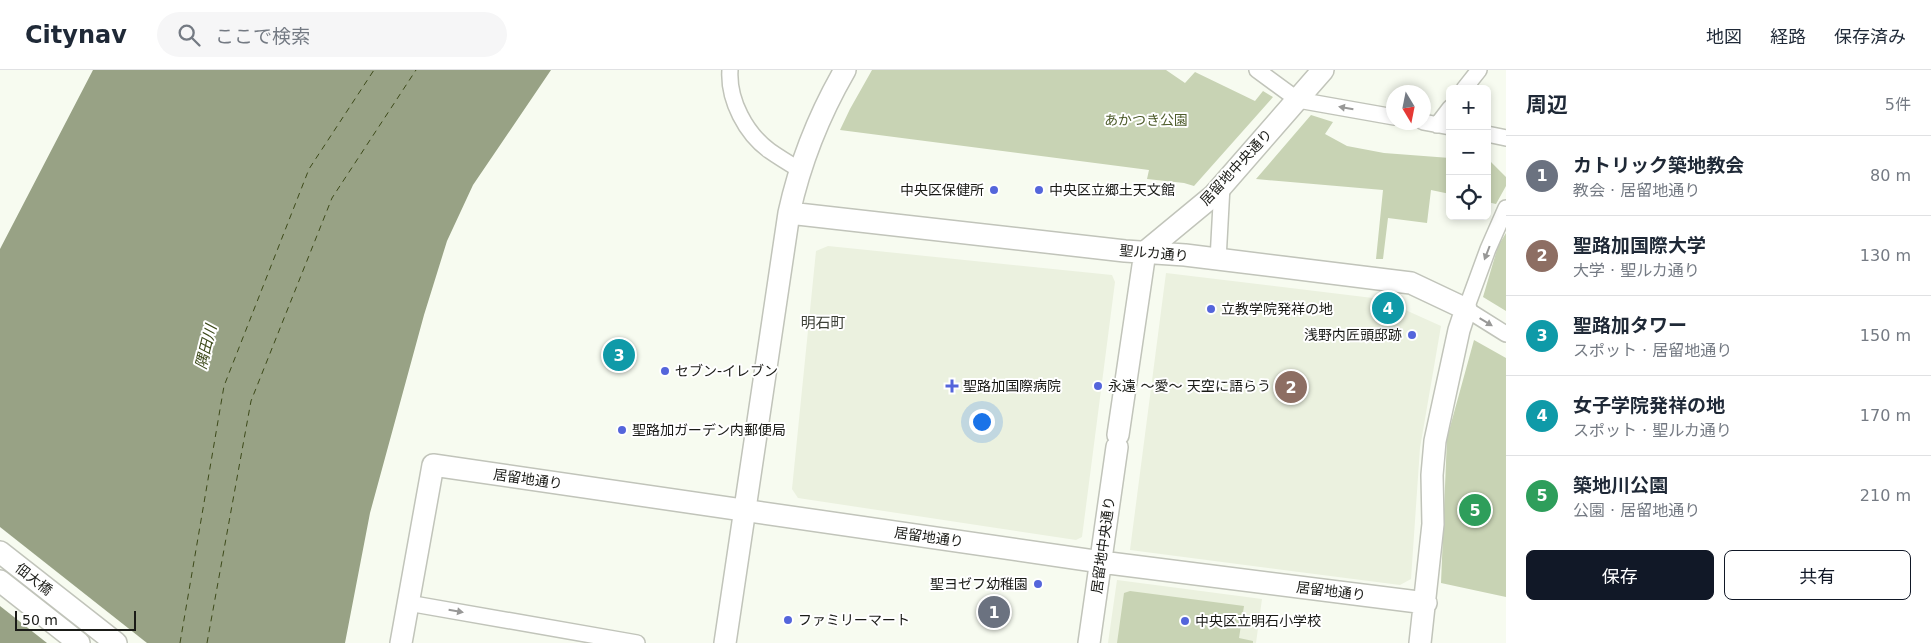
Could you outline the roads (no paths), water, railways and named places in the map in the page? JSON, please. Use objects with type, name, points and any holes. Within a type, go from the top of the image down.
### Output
[{"type":"street","points":[[730,70],[731,86],[736,107],[754,136],[769,150],[800,170]]},
{"type":"street","points":[[725,643],[790,213],[800,170],[819,121],[845,70]]},
{"type":"street","points":[[1257,70],[1298,100],[1386,116]]},
{"type":"street","name":"居留地中央通り","points":[[1089,643],[1145,252],[1214,195],[1323,70]]},
{"type":"street","points":[[1467,85],[1478,70]]},
{"type":"street","points":[[1436,125],[1446,113]]},
{"type":"street","points":[[1491,135],[1506,138]]},
{"type":"street","points":[[1218,260],[1222,186]]},
{"type":"street","points":[[1420,643],[1426,603],[1433,524],[1432,475],[1435,441],[1458,330],[1488,249],[1506,208]]},
{"type":"street","name":"聖ルカ通り","points":[[790,213],[1411,283],[1466,309],[1506,334]]},
{"type":"street","name":"居留地通り","points":[[408,603],[433,465],[1101,562],[1426,603]]},
{"type":"street","name":"佃大橋","points":[[0,552],[116,643]]},
{"type":"street","name":"佃大橋","points":[[0,581],[79,643]]},
{"type":"street","points":[[401,643],[408,603],[637,643]]},
{"type":"water","name":"隅田川","points":[[93,70],[551,70],[473,185],[447,241],[424,315],[370,513],[345,643],[0,643],[0,249]]},
{"type":"place","name":"中央区保健所","points":[[994,190]]},
{"type":"place","name":"中央区立郷土天文館","points":[[1039,190]]},
{"type":"place","name":"女子学院発祥の地","points":[[1388,308]]},
{"type":"place","name":"立教学院発祥の地","points":[[1211,309]]},
{"type":"place","name":"浅野内匠頭邸跡","points":[[1412,335]]},
{"type":"place","name":"聖路加タワー","points":[[619,355]]},
{"type":"place","name":"セブン-イレブン","points":[[665,371]]},
{"type":"place","name":"聖路加国際病院","points":[[952,386]]},
{"type":"place","name":"永遠 ～愛～ 天空に語らう","points":[[1098,386]]},
{"type":"place","name":"聖路加国際大学","points":[[1291,387]]},
{"type":"place","name":"聖路加ガーデン内郵便局","points":[[622,430]]},
{"type":"place","name":"築地川公園","points":[[1475,510]]},
{"type":"place","name":"聖ヨゼフ幼稚園","points":[[1038,584]]},
{"type":"place","name":"カトリック築地教会","points":[[994,612]]},
{"type":"place","name":"ファミリーマート","points":[[788,620]]},
{"type":"place","name":"中央区立明石小学校","points":[[1185,621]]},
{"type":"district","name":"明石町","points":[[823,323]]},
{"type":"park label","name":"あかつき公園","points":[[1146,120]]}]
